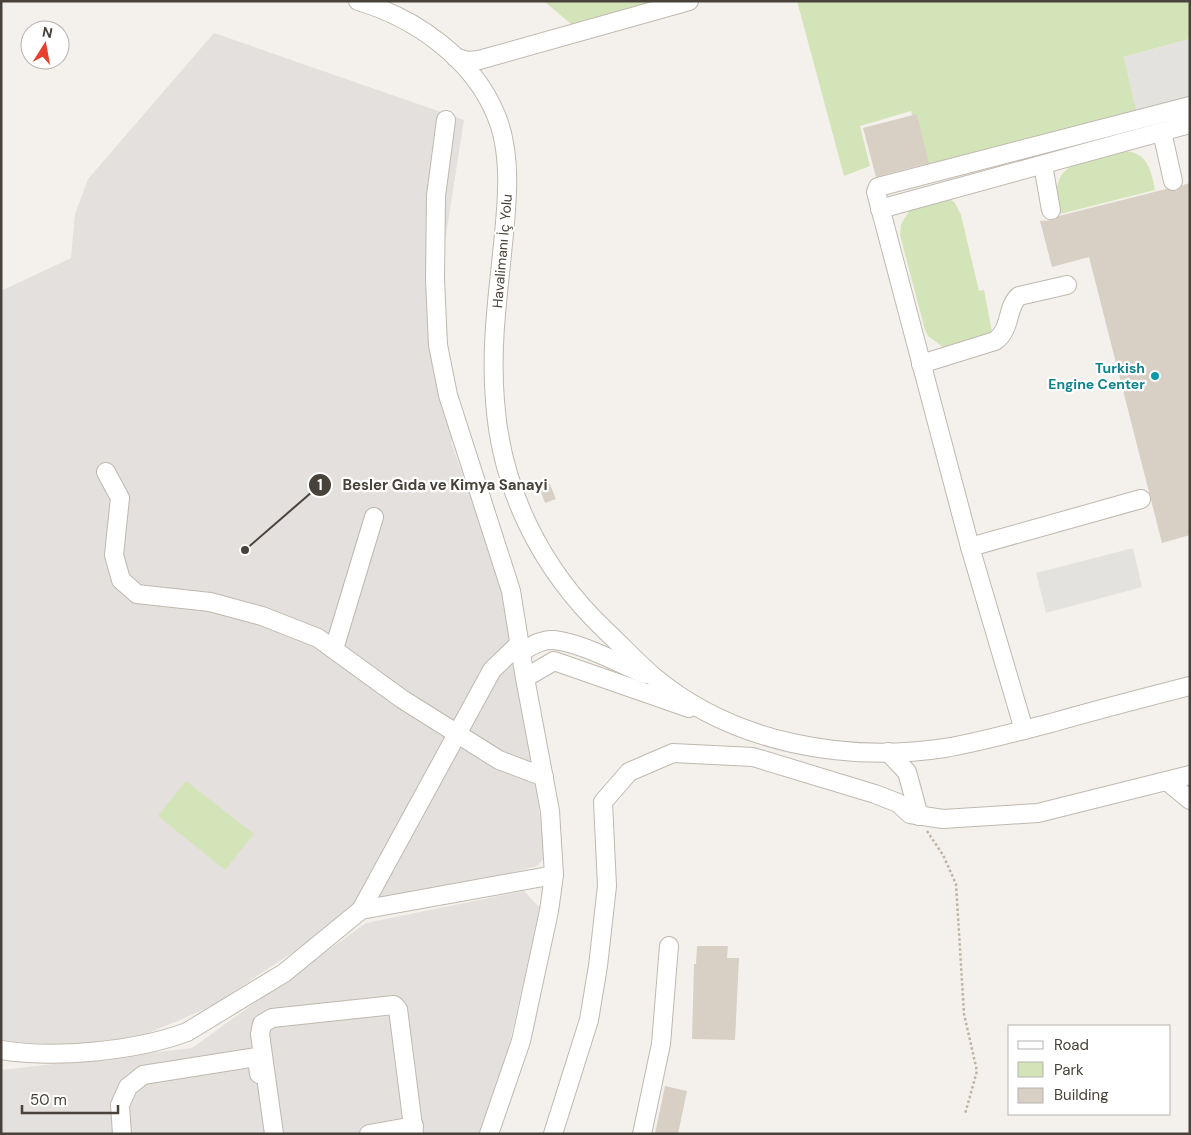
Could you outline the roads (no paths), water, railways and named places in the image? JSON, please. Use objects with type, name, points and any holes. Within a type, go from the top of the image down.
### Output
[{"type":"street","name":"Havalimanı İç Yolu","points":[[358,1],[408,21],[424,30],[455,57],[487,98],[497,116],[508,182],[508,204],[494,340],[495,404],[500,442],[511,489],[534,535],[562,582],[581,607],[655,678]]},
{"type":"street","points":[[455,57],[467,61],[479,60],[690,1]]},
{"type":"street","points":[[1024,730],[970,547],[876,192],[878,187],[1190,106]]},
{"type":"street","points":[[446,120],[436,196],[434,279],[438,345],[448,395],[502,556],[511,591],[550,811],[554,875],[549,911],[521,1042],[489,1134]]},
{"type":"street","points":[[880,209],[1190,124]]},
{"type":"street","points":[[1162,132],[1173,182]]},
{"type":"street","points":[[1043,165],[1051,210]]},
{"type":"street","points":[[921,364],[995,342],[1002,336],[1007,327],[1015,299],[1019,296],[1067,284]]},
{"type":"street","points":[[106,472],[120,498],[114,555],[121,580],[137,594],[210,602],[262,616],[318,638],[402,699],[499,760],[544,777]]},
{"type":"street","points":[[970,547],[1142,499]]},
{"type":"street","points":[[334,649],[374,517]]},
{"type":"street","points":[[1,1050],[45,1053],[148,1044],[187,1032],[284,973],[361,910],[492,670],[521,647],[553,640],[578,646],[655,678],[718,718]]},
{"type":"street","points":[[525,678],[554,661],[755,732],[796,744],[837,751],[888,752],[947,748],[1024,730],[1190,686]]},
{"type":"street","points":[[888,752],[907,772],[919,816]]},
{"type":"street","points":[[553,1134],[589,1020],[598,966],[607,886],[603,802],[629,772],[673,753],[753,756],[875,794],[898,803],[910,814],[959,819],[1038,813],[1190,775]]},
{"type":"street","points":[[1167,781],[1190,800]]},
{"type":"street","points":[[361,910],[554,875]]},
{"type":"street","points":[[642,1134],[661,1044],[669,946]]},
{"type":"street","points":[[274,1134],[260,1034],[262,1024],[272,1018],[394,1005],[398,1009],[414,1130],[369,1134]]},
{"type":"street","points":[[122,1134],[120,1105],[128,1087],[143,1075],[257,1057],[267,1134]]},
{"type":"place","name":"Turkish Engine Center","points":[[1155,376]]},
{"type":"place","name":"Besler Gıda ve Kimya Sanayi","points":[[245,550]]}]
